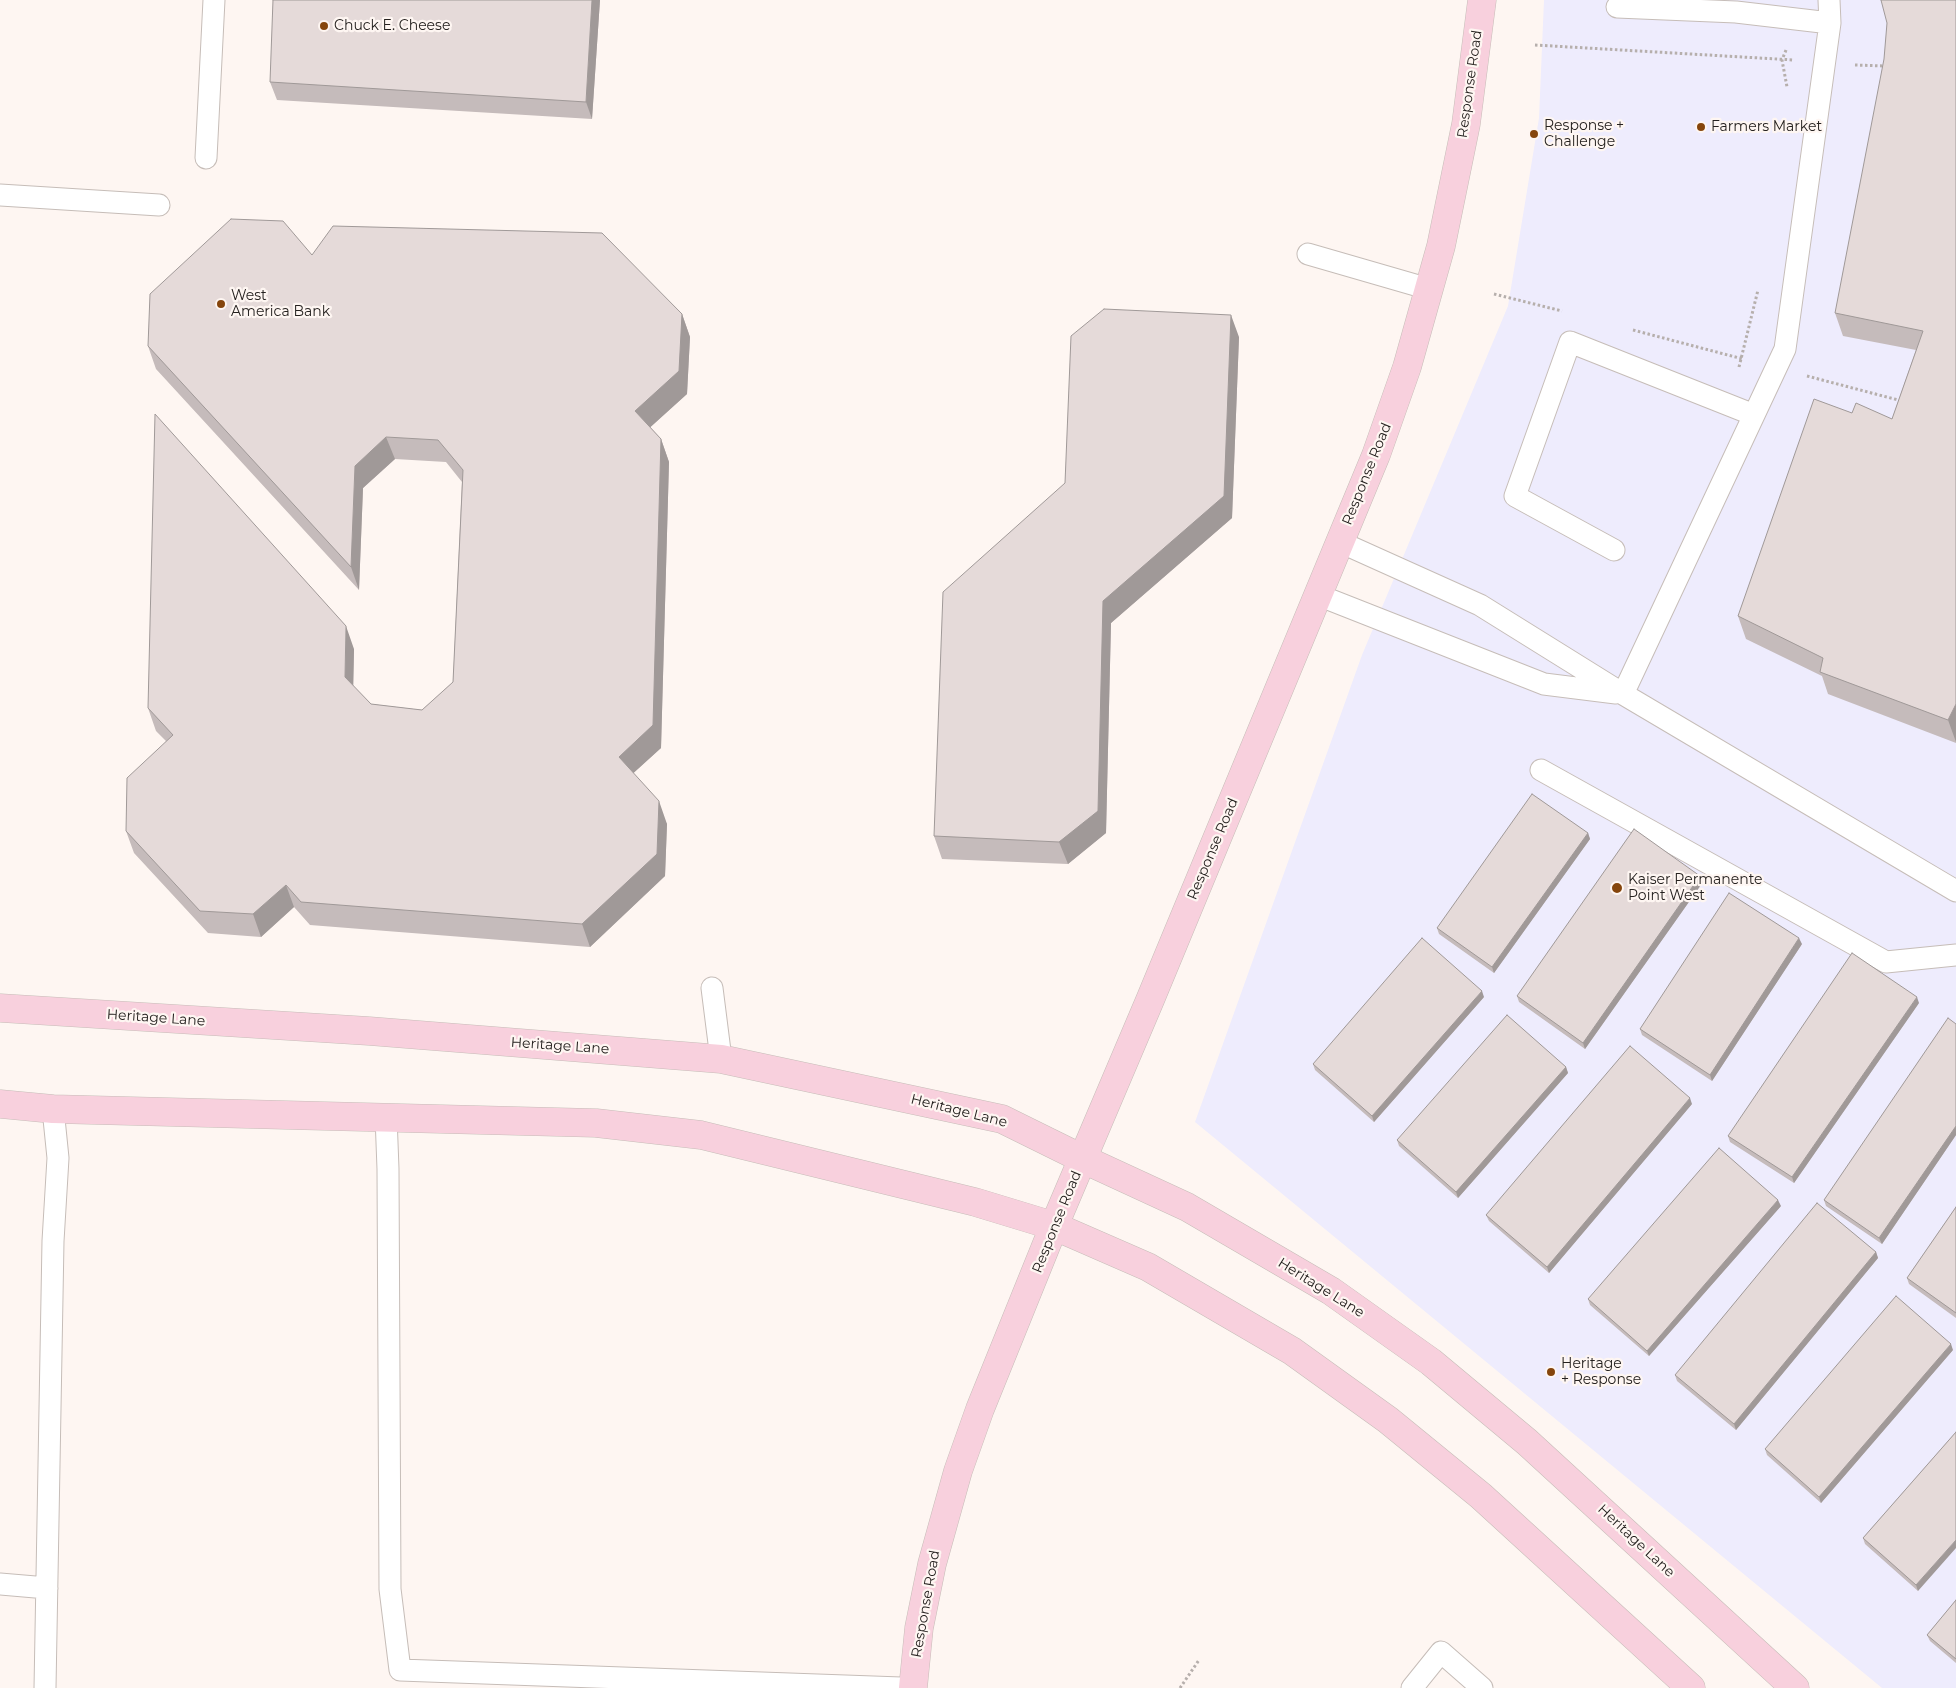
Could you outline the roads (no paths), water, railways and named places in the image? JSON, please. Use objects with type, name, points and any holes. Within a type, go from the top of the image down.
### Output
[{"type":"main road","name":"Response Road","points":[[913,1688],[919,1628],[932,1564],[958,1470],[980,1410],[1032,1286],[1054,1226],[1376,455],[1404,376],[1441,246],[1466,124],[1482,0]]},
{"type":"main road","name":"Heritage Lane","points":[[0,1008],[368,1031],[722,1059],[1002,1119],[1187,1207],[1331,1291],[1431,1362],[1528,1442],[1795,1688]]},
{"type":"main road","points":[[0,1104],[53,1109],[386,1116],[596,1123],[701,1135],[975,1202],[1054,1226],[1157,1272],[1292,1351],[1388,1420],[1481,1496],[1691,1688]]},
{"type":"lane","points":[[206,158],[214,0]]},
{"type":"lane","points":[[1623,694],[1785,349],[1825,63],[1830,23],[1829,0]]},
{"type":"lane","points":[[1617,7],[1736,12],[1830,23]]},
{"type":"lane","points":[[0,194],[159,205]]},
{"type":"lane","points":[[1308,254],[1429,290]]},
{"type":"lane","points":[[1614,550],[1515,496],[1570,342],[1754,415]]},
{"type":"lane","points":[[1340,542],[1480,605],[1623,694],[1956,891]]},
{"type":"lane","points":[[1318,595],[1544,684],[1623,694]]},
{"type":"lane","points":[[1541,770],[1886,962],[1956,955]]},
{"type":"lane","points":[[712,988],[722,1059]]},
{"type":"lane","points":[[45,1688],[52,1250],[58,1158],[53,1109]]},
{"type":"lane","points":[[386,1116],[388,1169],[390,1589],[400,1679],[901,1688]]},
{"type":"lane","points":[[0,1584],[47,1588]]},
{"type":"lane","points":[[1412,1688],[1441,1652],[1482,1688]]},
{"type":"place","name":"Chuck E. Cheese","points":[[324,26]]},
{"type":"place","name":"Farmers Market","points":[[1701,127]]},
{"type":"place","name":"Response + Challenge","points":[[1534,134]]},
{"type":"place","name":"West America Bank","points":[[221,304]]},
{"type":"place","name":"Kaiser Permanente Point West","points":[[1617,888]]},
{"type":"place","name":"Heritage + Response","points":[[1551,1372]]}]
